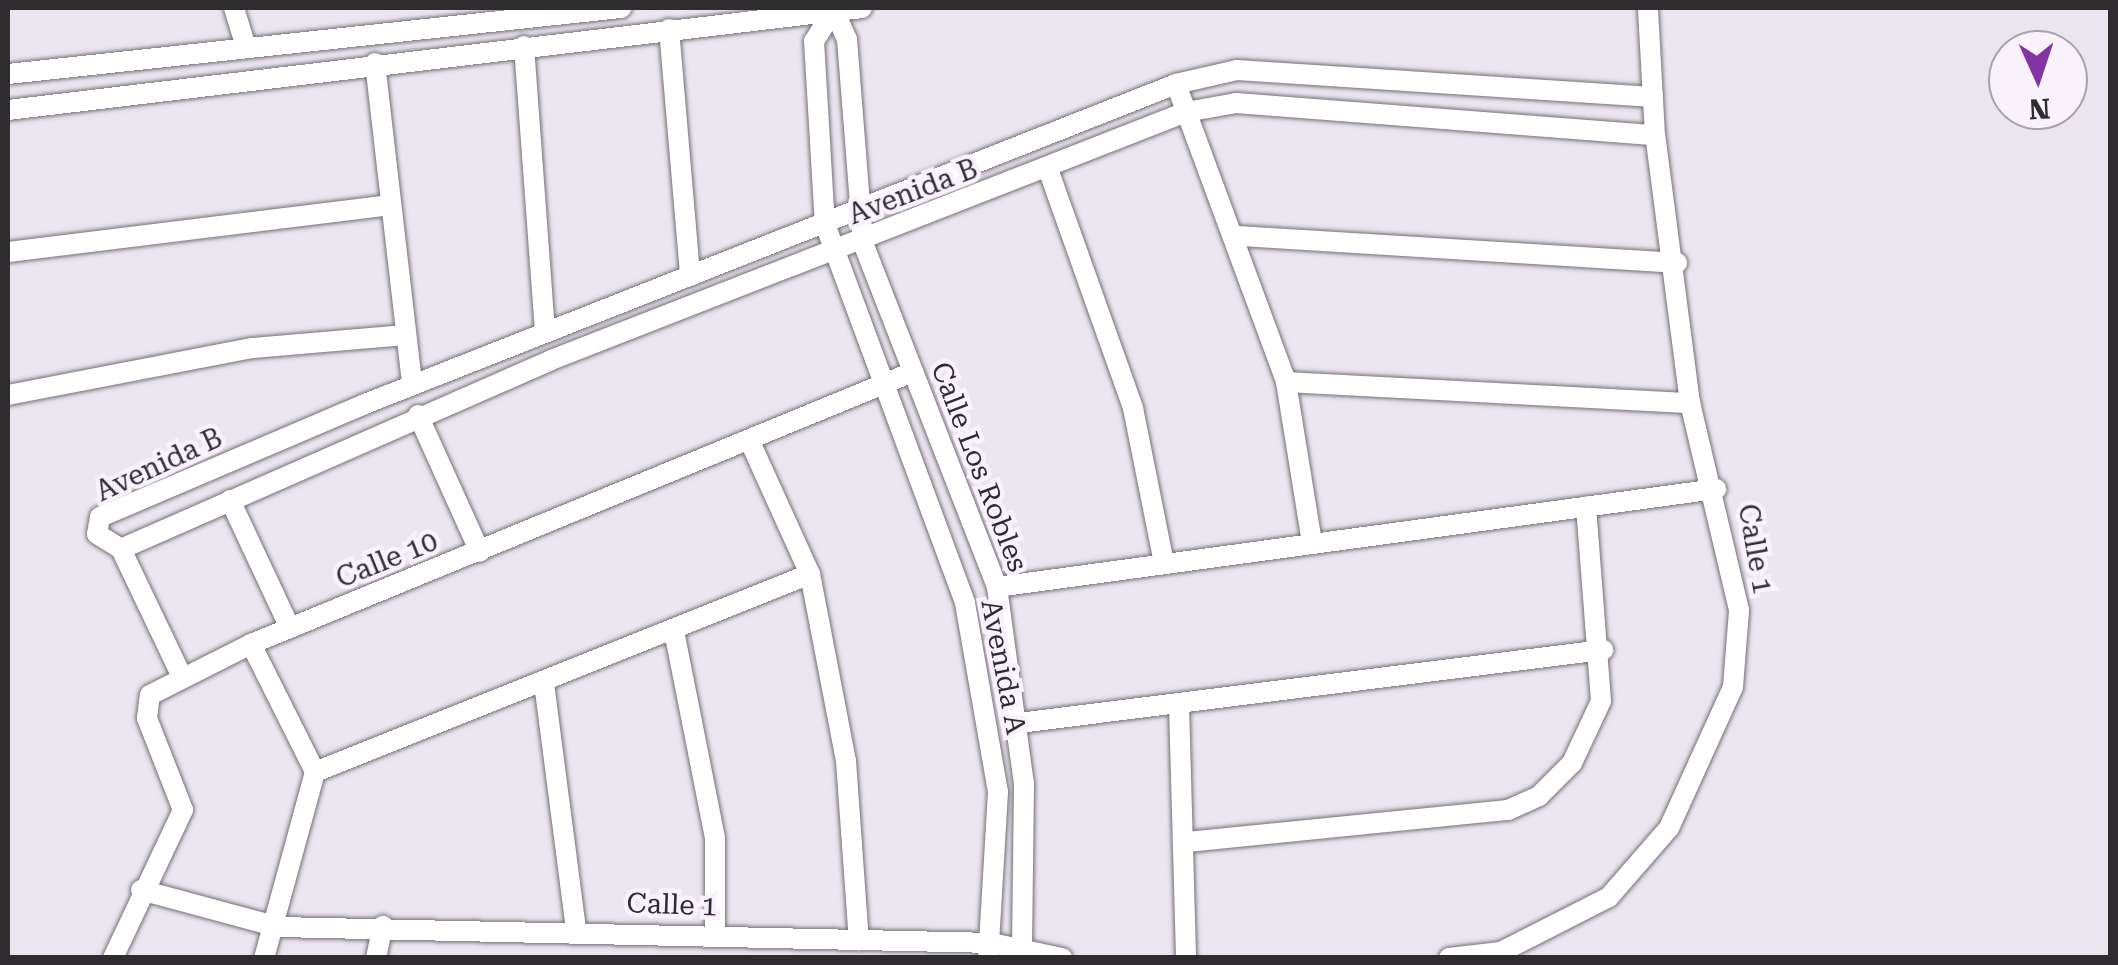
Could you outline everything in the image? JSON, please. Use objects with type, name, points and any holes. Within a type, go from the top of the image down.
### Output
[{"type":"street","points":[[234,8],[245,44]]},
{"type":"street","points":[[8,74],[245,44],[621,8]]},
{"type":"street","points":[[8,110],[375,63],[862,8]]},
{"type":"street","name":"Calle 1","points":[[1449,958],[1501,952],[1556,929],[1609,897],[1669,828],[1734,687],[1738,610],[1716,489],[1690,403],[1676,263],[1654,135],[1648,8]]},
{"type":"street","name":"Calle Los Robles","points":[[833,9],[846,39],[854,213],[862,243],[998,587],[1019,722],[1023,953]]},
{"type":"street","name":"Avenida A","points":[[833,9],[814,41],[825,224],[882,383],[930,497],[984,695],[998,792],[990,950]]},
{"type":"street","points":[[668,29],[690,276]]},
{"type":"street","points":[[524,46],[545,332]]},
{"type":"street","points":[[375,63],[412,385]]},
{"type":"street","name":"Avenida B","points":[[1652,97],[1236,70],[1176,84],[365,404],[100,518],[103,542],[121,549],[418,414],[862,243],[1186,112],[1236,104],[1654,135]]},
{"type":"street","points":[[1176,84],[1239,236],[1286,382],[1312,542]]},
{"type":"street","points":[[1048,169],[1133,408],[1164,563]]},
{"type":"street","points":[[8,252],[389,205]]},
{"type":"street","points":[[1239,236],[1676,263]]},
{"type":"street","points":[[8,394],[253,348],[406,335]]},
{"type":"street","name":"Calle 10","points":[[114,958],[140,890],[184,810],[147,706],[182,675],[751,444],[913,372]]},
{"type":"street","points":[[1286,382],[1690,403]]},
{"type":"street","points":[[365,404],[377,433]]},
{"type":"street","points":[[418,414],[480,552]]},
{"type":"street","points":[[751,444],[810,574],[846,761],[859,941]]},
{"type":"street","points":[[998,587],[1716,489]]},
{"type":"street","points":[[230,500],[290,628]]},
{"type":"street","points":[[1187,842],[1508,810],[1539,796],[1572,763],[1601,701],[1603,650],[1586,507]]},
{"type":"street","points":[[121,549],[182,675]]},
{"type":"street","points":[[314,772],[544,684],[810,574]]},
{"type":"street","points":[[674,631],[715,838],[715,934]]},
{"type":"street","points":[[251,644],[314,772],[278,926],[264,958]]},
{"type":"street","points":[[1019,722],[1603,650]]},
{"type":"street","points":[[544,684],[576,929]]},
{"type":"street","points":[[1179,705],[1187,842],[1186,958]]},
{"type":"street","name":"Calle 1","points":[[140,890],[278,926],[715,934],[990,950],[1062,958]]},
{"type":"street","points":[[376,958],[383,926]]}]
